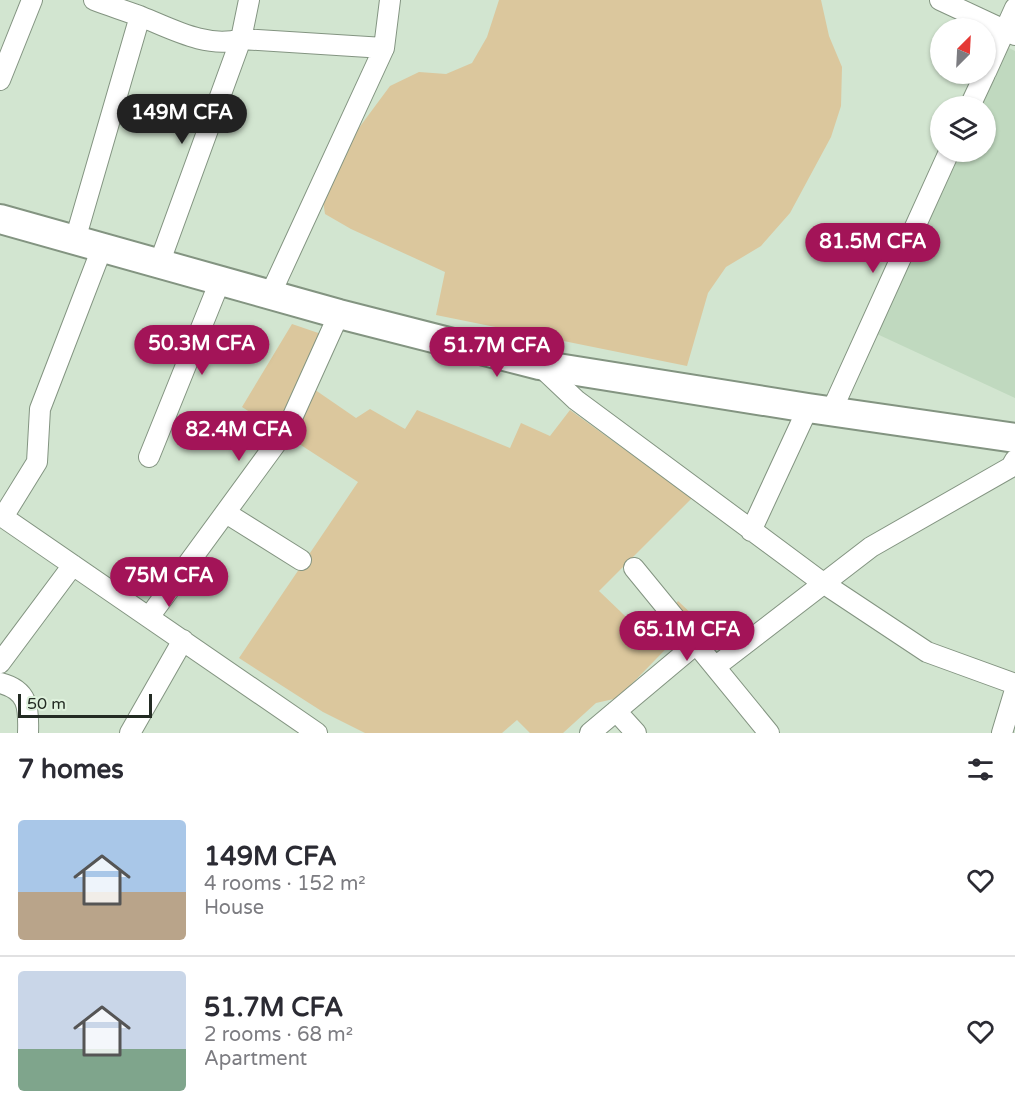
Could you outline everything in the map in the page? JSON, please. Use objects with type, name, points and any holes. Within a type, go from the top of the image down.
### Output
[{"type":"main road","points":[[0,219],[339,314],[539,365],[819,410],[1015,438]]},
{"type":"street","points":[[0,80],[32,0]]},
{"type":"street","points":[[94,0],[187,35],[217,42],[241,39],[384,48]]},
{"type":"street","points":[[159,264],[241,39],[249,0]]},
{"type":"street","points":[[270,295],[384,48],[390,0]]},
{"type":"street","points":[[940,0],[1010,33]]},
{"type":"street","points":[[996,55],[1010,33],[1015,8]]},
{"type":"street","points":[[75,240],[140,16]]},
{"type":"street","points":[[751,531],[819,410],[944,162]]},
{"type":"street","points":[[102,248],[40,409],[37,462],[2,516],[316,733]]},
{"type":"street","points":[[148,457],[220,281]]},
{"type":"street","points":[[149,617],[288,427],[339,314]]},
{"type":"street","points":[[539,365],[576,400],[823,583],[927,652],[1015,684]]},
{"type":"street","points":[[716,667],[871,547],[1011,467],[1015,460]]},
{"type":"street","points":[[226,513],[301,560]]},
{"type":"street","points":[[0,663],[73,565]]},
{"type":"street","points":[[634,568],[769,733]]},
{"type":"street","points":[[130,733],[183,640]]},
{"type":"street","points":[[590,733],[696,644]]},
{"type":"street","points":[[0,683],[12,686],[24,696],[28,714],[28,733]]},
{"type":"street","points":[[1002,733],[1015,690]]},
{"type":"street","points":[[616,711],[636,733]]},
{"type":"shaded area","points":[[499,0],[821,0],[829,36],[842,67],[841,106],[831,137],[790,213],[761,246],[726,267],[708,293],[687,366],[436,315],[445,272],[351,229],[325,214],[321,187],[347,144],[390,86],[419,72],[446,74],[472,63],[487,37]]},
{"type":"shaded area","points":[[1009,48],[1015,51],[1015,398],[877,334],[956,162],[996,162],[996,96],[987,96],[992,84],[996,84],[996,76]]},
{"type":"shaded area","points":[[292,324],[333,338],[308,385],[356,418],[370,409],[405,429],[417,410],[510,448],[521,423],[550,436],[570,410],[692,498],[599,591],[647,637],[678,601],[696,618],[618,698],[596,703],[563,733],[530,733],[517,720],[502,733],[365,733],[323,712],[239,658],[358,482],[242,407]]}]
